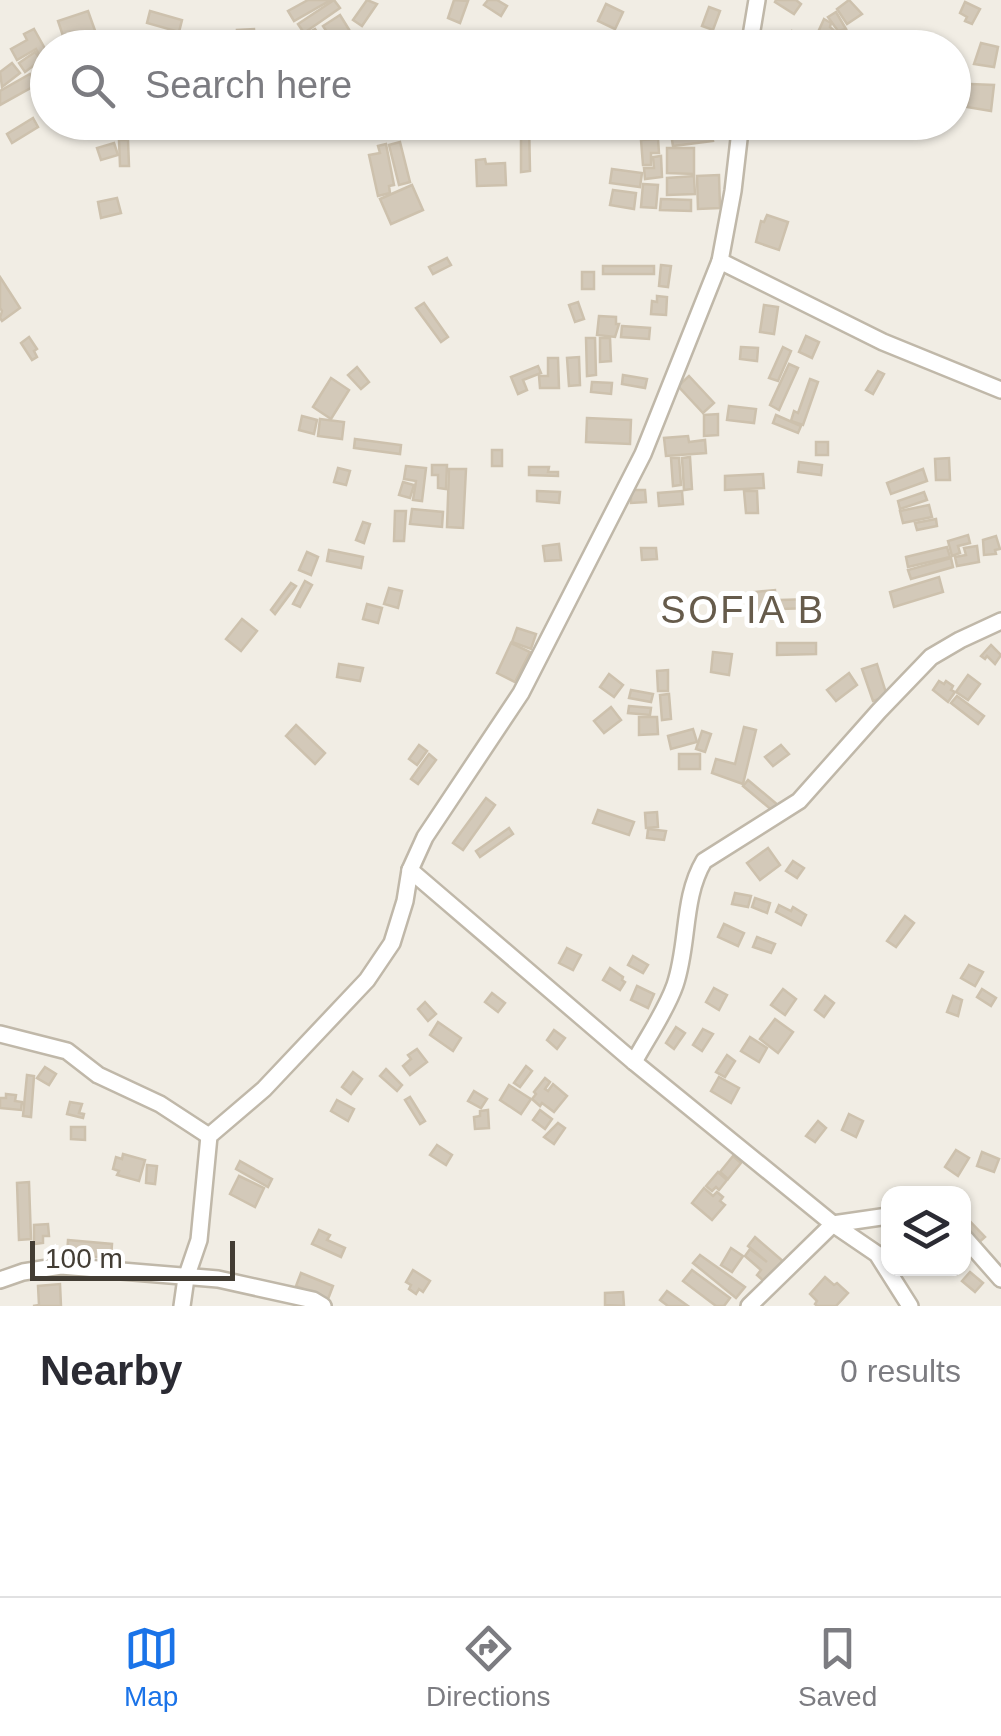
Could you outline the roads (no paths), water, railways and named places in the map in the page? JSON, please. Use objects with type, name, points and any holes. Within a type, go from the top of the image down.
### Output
[{"type":"street","points":[[752,30],[757,0]]},
{"type":"street","points":[[182,1306],[198,1240],[209,1136],[264,1089],[367,980],[392,944],[410,870],[425,837],[521,693],[625,492],[657,418],[720,261],[739,140]]},
{"type":"street","points":[[720,261],[883,342],[1001,390]]},
{"type":"street","points":[[634,1062],[674,988],[690,893],[704,861],[799,800],[931,657],[1001,621]]},
{"type":"street","points":[[410,870],[634,1062],[833,1224],[877,1254],[910,1306]]},
{"type":"street","points":[[0,1034],[66,1052],[98,1075],[160,1104],[209,1136]]},
{"type":"street","points":[[749,1306],[833,1224],[881,1217]]},
{"type":"street","points":[[971,1245],[1001,1279]]},
{"type":"street","points":[[0,1280],[61,1266],[218,1280],[313,1300],[324,1306]]},
{"type":"district","name":"SOFIA B","points":[[743,610]]}]
